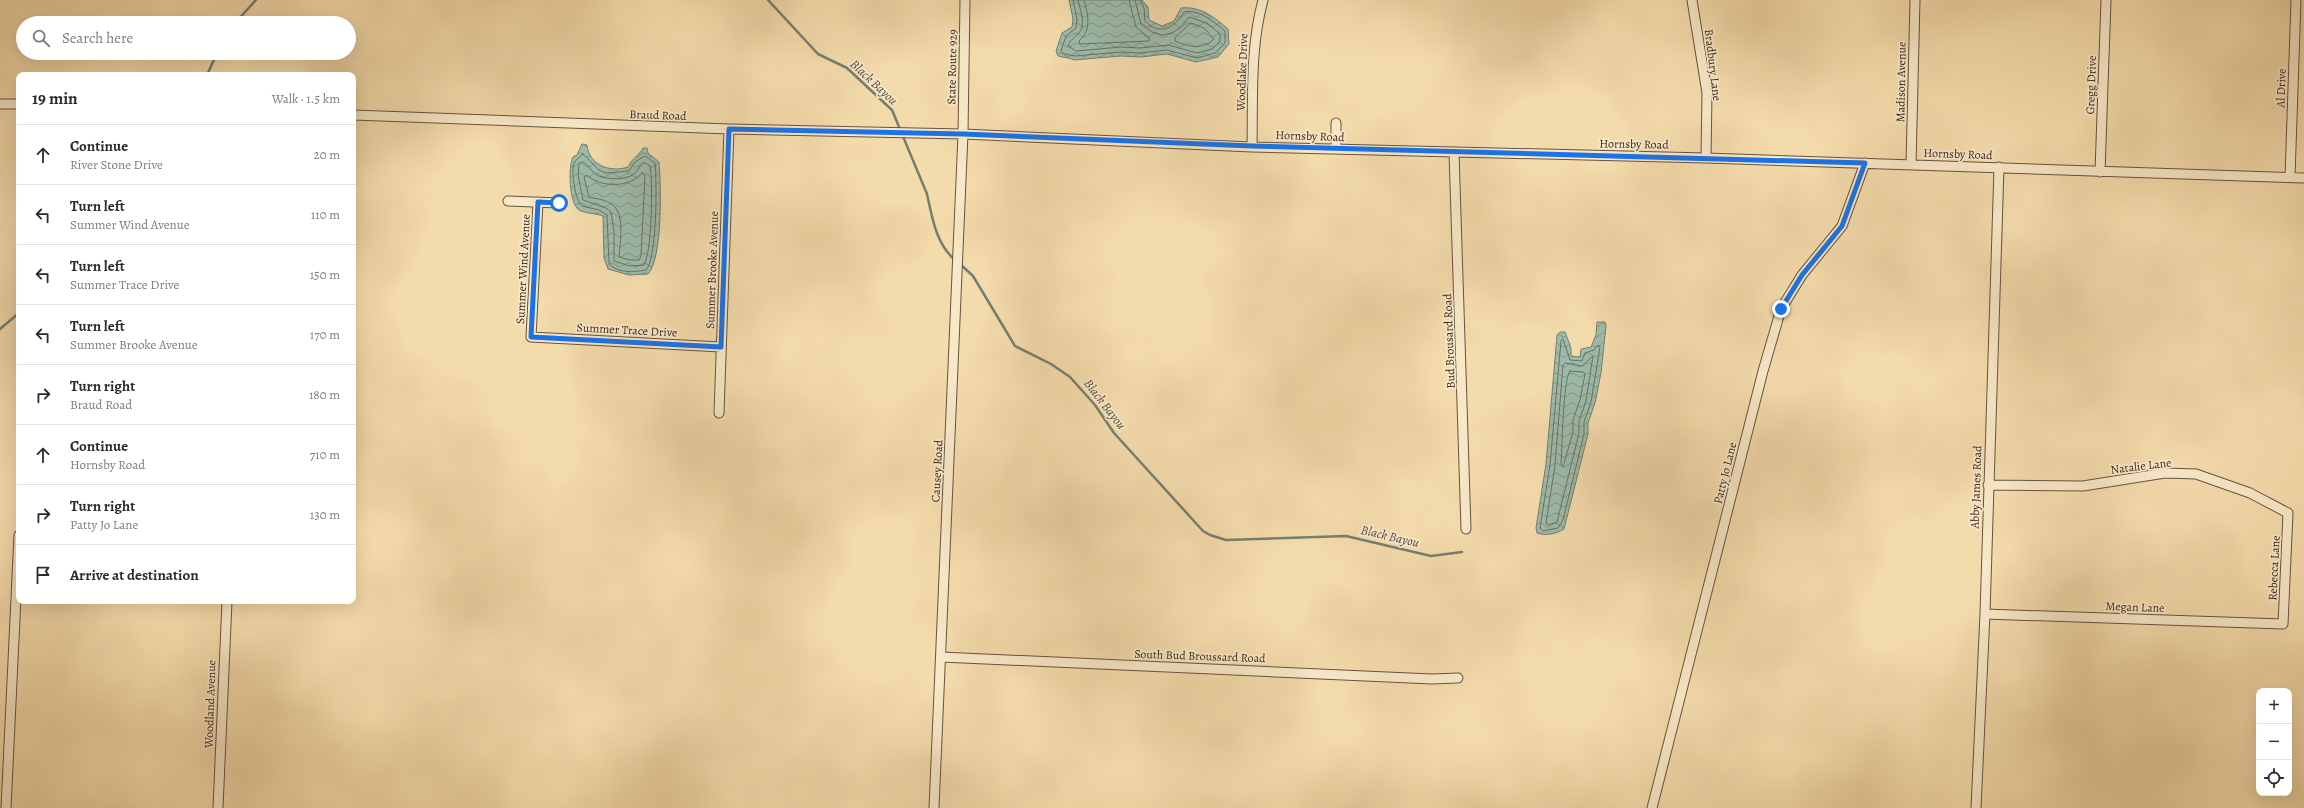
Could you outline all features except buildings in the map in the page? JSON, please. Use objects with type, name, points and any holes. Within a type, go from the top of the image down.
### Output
[{"type":"street","name":"State Route 929","points":[[963,134],[964,0]]},
{"type":"street","name":"Woodlake Drive","points":[[1252,146],[1253,56],[1263,0]]},
{"type":"street","name":"Bradbury Lane","points":[[1692,0],[1707,93],[1706,158]]},
{"type":"street","name":"Madison Avenue","points":[[1911,165],[1915,0]]},
{"type":"street","name":"Gregg Drive","points":[[2100,172],[2106,0]]},
{"type":"street","name":"Al Drive","points":[[2290,177],[2296,0]]},
{"type":"street","points":[[0,104],[16,104]]},
{"type":"street","name":"Braud Road","points":[[356,116],[895,134],[963,134]]},
{"type":"street","points":[[1336,123],[1336,149]]},
{"type":"street","name":"Summer Brooke Avenue","points":[[719,413],[729,129]]},
{"type":"street","name":"Hornsby Road","points":[[963,134],[1336,149],[1706,158],[2304,178]]},
{"type":"street","name":"Causey Road","points":[[934,808],[958,279],[963,134]]},
{"type":"street","name":"Bud Brousard Road","points":[[1454,152],[1466,529]]},
{"type":"street","name":"Patty Jo Lane","points":[[1652,808],[1761,379],[1781,309],[1802,275],[1842,226],[1865,163]]},
{"type":"street","name":"Abby James Road","points":[[1976,808],[1985,614],[1999,168]]},
{"type":"street","points":[[508,201],[559,203]]},
{"type":"street","name":"Summer Wind Avenue","points":[[531,337],[538,202]]},
{"type":"street","name":"Summer Trace Drive","points":[[531,337],[721,347]]},
{"type":"street","name":"Natalie Lane","points":[[1988,485],[2083,486],[2165,473],[2196,474],[2250,493],[2288,513]]},
{"type":"street","name":"Rebecca Lane","points":[[2283,624],[2288,513]]},
{"type":"street","points":[[6,808],[16,598]]},
{"type":"street","name":"Woodland Avenue","points":[[218,808],[227,604]]},
{"type":"street","name":"Megan Lane","points":[[1985,614],[2283,624]]},
{"type":"street","name":"South Bud Broussard Road","points":[[941,657],[1432,679],[1458,678]]},
{"type":"water","points":[[1069,0],[1142,0],[1148,7],[1149,20],[1162,26],[1174,21],[1181,8],[1195,9],[1207,13],[1228,29],[1229,44],[1218,57],[1196,62],[1167,54],[1141,57],[1121,56],[1074,60],[1060,57],[1056,51],[1062,33],[1072,27],[1073,19]]},
{"type":"water","points":[[582,144],[587,145],[592,158],[596,162],[608,168],[621,169],[628,167],[631,161],[643,148],[647,148],[648,153],[659,162],[659,237],[653,265],[648,274],[629,275],[608,269],[604,258],[603,216],[579,210],[576,206],[571,193],[570,169],[573,157],[577,155]]},
{"type":"water","points":[[1597,322],[1605,322],[1606,326],[1601,373],[1595,403],[1588,423],[1588,434],[1564,529],[1551,534],[1537,533],[1536,528],[1546,464],[1557,335],[1560,332],[1565,332],[1571,348],[1571,356],[1580,357],[1581,349],[1591,347],[1596,335]]},
{"type":"waterway","name":"Black Bayou","points":[[241,16],[256,0]]},
{"type":"waterway","name":"Black Bayou","points":[[768,0],[818,54],[847,68],[892,110],[927,194],[933,221],[939,238],[943,246],[955,260]]},
{"type":"waterway","name":"Black Bayou","points":[[208,72],[214,60]]},
{"type":"waterway","name":"Black Bayou","points":[[959,263],[973,276],[1015,346],[1051,364],[1070,377],[1095,405],[1114,433],[1203,531],[1226,540],[1346,536],[1431,556],[1462,552]]},
{"type":"waterway","name":"Black Bayou","points":[[0,329],[16,316]]},
{"type":"route","points":[[559,203],[538,202],[531,337],[721,347],[729,129],[944,135],[963,134],[1252,146],[1865,163],[1842,226],[1802,275],[1781,309]]}]
